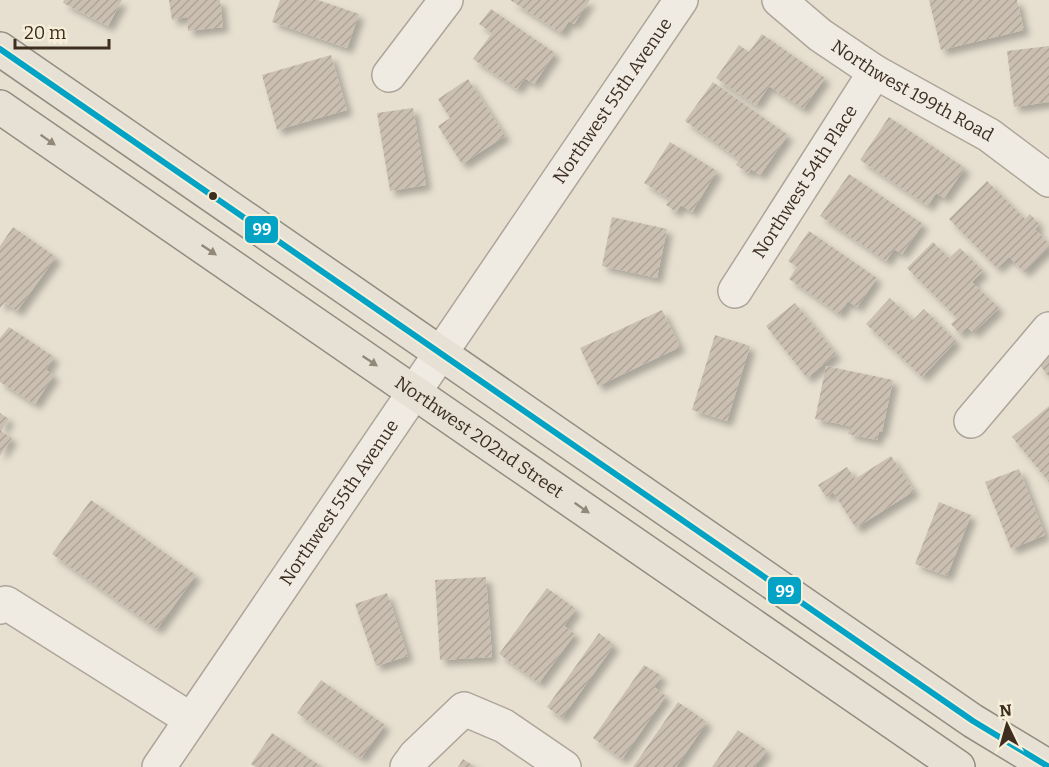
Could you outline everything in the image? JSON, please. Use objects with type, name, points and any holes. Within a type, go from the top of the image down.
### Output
[{"type":"main road","points":[[0,49],[442,352],[963,714],[1049,767]]},
{"type":"main road","name":"Northwest 202nd Street","points":[[0,107],[958,767]]},
{"type":"street","points":[[389,75],[446,0]]},
{"type":"street","name":"Northwest 55th Avenue","points":[[159,767],[681,0]]},
{"type":"street","name":"Northwest 199th Road","points":[[779,0],[820,35],[875,72],[989,135],[1048,178]]},
{"type":"street","name":"Northwest 54th Place","points":[[735,291],[875,72]]},
{"type":"street","points":[[971,421],[1049,329]]},
{"type":"street","points":[[0,607],[6,603],[190,719]]},
{"type":"street","points":[[407,767],[415,756],[464,709],[504,726],[564,767]]},
{"type":"building","points":[[64,0],[122,0],[108,26],[63,3]]},
{"type":"building","points":[[169,0],[220,0],[223,27],[188,31],[187,17],[172,20]]},
{"type":"building","points":[[280,0],[318,0],[359,14],[347,48],[272,22]]},
{"type":"building","points":[[510,0],[590,0],[574,24],[569,21],[561,33]]},
{"type":"building","points":[[929,0],[1017,0],[1024,30],[941,50]]},
{"type":"building","points":[[491,9],[555,53],[534,84],[525,78],[517,89],[473,59],[492,33],[479,24]]},
{"type":"building","points":[[762,34],[825,78],[803,109],[769,86],[756,105],[716,78],[739,45],[749,52]]},
{"type":"building","points":[[1049,46],[1049,102],[1014,107],[1007,51]]},
{"type":"building","points":[[331,55],[347,110],[277,130],[262,75]]},
{"type":"building","points":[[468,79],[505,136],[462,164],[438,126],[450,118],[438,99]]},
{"type":"building","points":[[713,82],[788,135],[760,175],[751,169],[748,173],[736,165],[740,160],[685,121]]},
{"type":"building","points":[[413,108],[426,185],[390,191],[377,113]]},
{"type":"building","points":[[889,117],[965,168],[944,198],[936,193],[928,206],[860,160]]},
{"type":"building","points":[[670,142],[717,171],[692,212],[681,205],[676,212],[666,205],[670,199],[644,183]]},
{"type":"building","points":[[849,174],[923,224],[902,254],[894,249],[886,261],[820,216]]},
{"type":"building","points":[[987,181],[1025,219],[1030,214],[1039,224],[1035,229],[1049,244],[1049,247],[1024,272],[1009,257],[997,268],[949,219]]},
{"type":"building","points":[[612,217],[667,229],[657,278],[602,266]]},
{"type":"building","points":[[13,227],[56,257],[17,311],[5,302],[0,308],[0,246]]},
{"type":"building","points":[[809,231],[877,278],[857,307],[848,301],[839,314],[789,279],[797,267],[788,261]]},
{"type":"building","points":[[933,242],[949,258],[960,248],[983,271],[972,282],[999,308],[973,333],[967,327],[960,334],[951,324],[957,318],[907,268]]},
{"type":"building","points":[[890,298],[913,320],[924,309],[956,341],[922,377],[866,324]]},
{"type":"building","points":[[795,303],[836,354],[807,378],[766,326]]},
{"type":"building","points":[[662,310],[680,347],[598,386],[580,348]]},
{"type":"building","points":[[9,327],[54,357],[46,370],[54,375],[35,404],[0,382],[0,338]]},
{"type":"building","points":[[715,335],[750,346],[727,421],[692,410]]},
{"type":"building","points":[[1049,356],[1049,377],[1039,364]]},
{"type":"building","points":[[826,366],[893,380],[882,432],[879,431],[877,440],[848,434],[850,426],[815,419]]},
{"type":"building","points":[[1049,406],[1049,482],[1012,437]]},
{"type":"building","points":[[0,413],[9,419],[1,431],[12,438],[0,456]]},
{"type":"building","points":[[891,456],[914,491],[856,528],[833,492],[826,497],[818,485],[847,467],[855,479]]},
{"type":"building","points":[[1019,469],[1045,535],[1011,549],[985,482]]},
{"type":"building","points":[[91,500],[196,575],[157,629],[52,554]]},
{"type":"building","points":[[939,502],[971,515],[947,576],[915,564]]},
{"type":"building","points":[[486,577],[492,657],[440,660],[435,580]]},
{"type":"building","points":[[547,588],[576,609],[564,626],[575,634],[539,683],[499,654]]},
{"type":"building","points":[[387,593],[408,656],[376,666],[355,604]]},
{"type":"building","points":[[599,633],[614,645],[562,718],[547,707]]},
{"type":"building","points":[[644,665],[662,676],[654,687],[666,696],[622,759],[593,738]]},
{"type":"building","points":[[321,680],[385,725],[361,758],[297,713]]},
{"type":"building","points":[[678,702],[707,722],[676,767],[633,767]]},
{"type":"building","points":[[738,730],[767,750],[755,767],[712,767]]},
{"type":"building","points":[[272,733],[322,767],[256,767],[251,764]]},
{"type":"building","points":[[463,759],[475,767],[458,767]]},
{"type":"transit line","name":"99","points":[[0,49],[973,721],[1049,767]]}]
